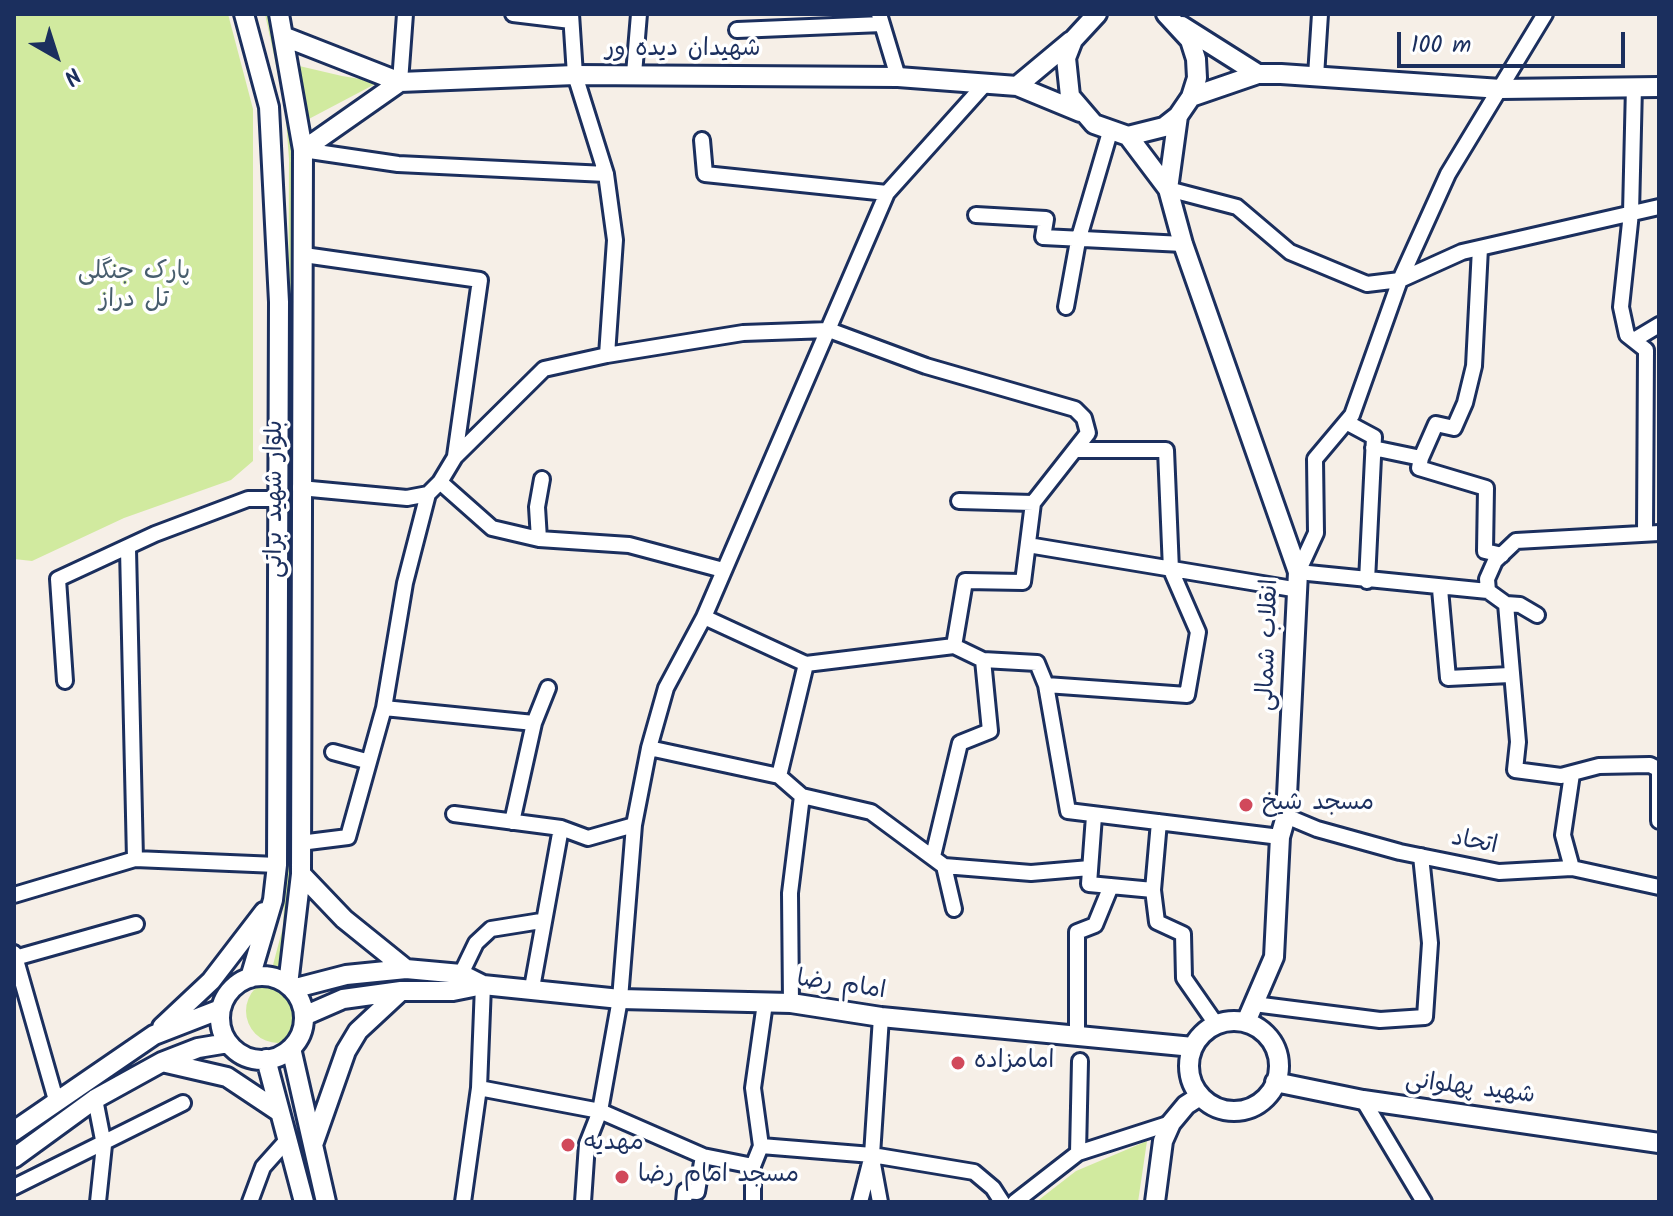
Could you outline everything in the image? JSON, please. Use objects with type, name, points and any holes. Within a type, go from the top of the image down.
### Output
[{"type":"main road","name":"بلوار شهید براتی","points":[[244,14],[269,107],[279,302],[277,865],[273,900],[250,978]]},
{"type":"main road","name":"بلوار شهید براتی","points":[[279,14],[303,150],[301,874],[290,987]]},
{"type":"main road","points":[[1171,17],[1258,74]]},
{"type":"main road","points":[[1119,134],[1155,131],[1178,116],[1191,97],[1197,78],[1196,59],[1190,40],[1171,17]]},
{"type":"main road","points":[[1017,86],[1086,23]]},
{"type":"main road","points":[[1080,112],[1070,96],[1066,58],[1086,23]]},
{"type":"main road","name":"شهیدان دیده ور","points":[[285,37],[400,82],[634,74],[898,77],[1017,86],[1080,112],[1119,134],[1168,189]]},
{"type":"main road","points":[[1191,97],[1258,74],[1501,89],[1659,87]]},
{"type":"main road","points":[[303,150],[400,82]]},
{"type":"main road","points":[[1168,189],[1178,116]]},
{"type":"main road","name":"انقلاب شمالی","points":[[1168,189],[1183,244],[1298,581],[1286,816],[1280,837],[1274,957],[1246,1022]]},
{"type":"main road","points":[[301,874],[344,919],[406,969]]},
{"type":"main road","points":[[14,1131],[154,1035],[211,981],[273,900]]},
{"type":"main road","name":"امام رضا","points":[[290,987],[346,975],[406,969],[461,974],[483,985]]},
{"type":"main road","points":[[266,976],[290,987],[304,1016],[298,1039],[291,1048],[266,1059],[246,1057],[228,1043],[222,1032],[221,1009],[233,988],[250,978],[266,976]]},
{"type":"main road","name":"امام رضا","points":[[304,1016],[343,999],[401,991],[453,991],[483,985],[620,999],[791,1003],[881,1017],[1193,1047]]},
{"type":"main road","points":[[314,1142],[346,1051],[358,1031],[401,991]]},
{"type":"main road","points":[[154,1035],[221,1009]]},
{"type":"main road","points":[[1246,1022],[1267,1034],[1274,1044],[1279,1058],[1275,1082],[1264,1099],[1237,1111],[1222,1109],[1200,1096],[1189,1070],[1193,1047],[1200,1036],[1216,1024],[1246,1022]]},
{"type":"main road","points":[[14,1158],[95,1099],[162,1062],[198,1048],[228,1043]]},
{"type":"main road","points":[[291,1048],[300,1101],[314,1142],[326,1202]]},
{"type":"main road","points":[[266,1059],[304,1202]]},
{"type":"main road","points":[[162,1062],[227,1077],[278,1111]]},
{"type":"main road","name":"شهید پهلوانی","points":[[1275,1082],[1363,1100],[1659,1143]]},
{"type":"main road","points":[[1155,1202],[1163,1141],[1171,1123],[1186,1105],[1200,1096]]},
{"type":"street","points":[[400,82],[405,14]]},
{"type":"street","points":[[513,14],[571,17],[575,75],[606,174],[615,240],[607,355]]},
{"type":"street","points":[[634,74],[639,14]]},
{"type":"street","points":[[1316,76],[1320,14]]},
{"type":"street","points":[[1298,581],[1316,533],[1315,459],[1352,415],[1400,280],[1448,174],[1545,14]]},
{"type":"street","points":[[737,30],[881,19],[898,77]]},
{"type":"street","points":[[583,1202],[587,1144],[600,1111],[620,999],[634,825],[649,748],[666,688],[704,617],[887,193],[985,84]]},
{"type":"street","points":[[1488,591],[1487,579],[1502,555],[1516,541],[1652,532],[1646,350],[1627,335],[1621,307],[1631,213],[1634,86]]},
{"type":"street","points":[[1066,307],[1078,241],[1119,134]]},
{"type":"street","points":[[702,140],[705,174],[887,193]]},
{"type":"street","points":[[303,150],[398,164],[606,174]]},
{"type":"street","points":[[1168,189],[1237,207],[1290,252],[1367,284],[1400,280],[1462,252],[1659,207]]},
{"type":"street","points":[[976,215],[1046,219],[1043,237],[1183,244]]},
{"type":"street","points":[[1480,248],[1474,366],[1465,403],[1454,428],[1436,424],[1419,468],[1486,488],[1485,551],[1502,555]]},
{"type":"street","points":[[304,255],[480,280],[455,457]]},
{"type":"street","points":[[1634,340],[1659,325]]},
{"type":"street","points":[[300,843],[348,837],[366,761],[384,708],[405,583],[428,494],[440,482],[455,457],[544,369],[607,355],[743,333],[829,330],[926,366],[1075,409],[1084,418],[1088,433],[1033,503],[1023,582],[965,581],[954,646]]},
{"type":"street","points":[[1346,422],[1374,437],[1367,581]]},
{"type":"street","points":[[1373,448],[1421,458]]},
{"type":"street","points":[[1046,685],[1187,695],[1198,632],[1171,570],[1166,450],[1076,450]]},
{"type":"street","points":[[539,539],[537,507],[542,479]]},
{"type":"street","points":[[440,482],[492,528],[539,539],[629,545],[723,570]]},
{"type":"street","points":[[300,488],[407,498],[428,494]]},
{"type":"street","points":[[65,681],[58,579],[155,534],[248,499],[278,499]]},
{"type":"street","points":[[959,501],[1033,503]]},
{"type":"street","points":[[1028,545],[1171,570],[1298,581],[1367,581],[1488,591],[1506,604],[1520,605],[1537,615]]},
{"type":"street","points":[[128,549],[135,859]]},
{"type":"street","points":[[1440,589],[1448,678],[1510,675]]},
{"type":"street","points":[[1506,604],[1518,742],[1515,770],[1572,774],[1599,766],[1650,765],[1658,769],[1659,821]]},
{"type":"street","points":[[704,617],[806,664],[954,646],[983,660],[1037,663],[1046,685],[1068,811],[1280,837]]},
{"type":"street","points":[[954,909],[939,861],[960,743],[990,731],[983,660]]},
{"type":"street","points":[[779,776],[806,664]]},
{"type":"street","points":[[512,822],[534,723],[548,688]]},
{"type":"street","points":[[384,708],[534,723]]},
{"type":"street","points":[[649,748],[779,776],[802,796],[871,812],[939,861],[1031,873],[1090,868]]},
{"type":"street","points":[[333,752],[366,761]]},
{"type":"street","points":[[1572,774],[1563,835],[1572,868]]},
{"type":"street","points":[[791,1003],[790,893],[802,796]]},
{"type":"street","points":[[454,814],[561,828],[588,838],[634,825]]},
{"type":"street","points":[[1094,816],[1089,884],[1153,890]]},
{"type":"street","name":"اتحاد","points":[[1286,816],[1317,829],[1499,872],[1572,868],[1659,887]]},
{"type":"street","points":[[1159,822],[1153,890],[1157,922],[1183,934],[1184,978],[1216,1024]]},
{"type":"street","points":[[532,988],[541,921],[561,828]]},
{"type":"street","points":[[1254,1004],[1380,1020],[1425,1017],[1430,943],[1421,856]]},
{"type":"street","points":[[14,895],[135,859],[277,865]]},
{"type":"street","points":[[1077,1035],[1077,932],[1095,925],[1111,886]]},
{"type":"street","points":[[461,974],[476,943],[491,929],[541,921]]},
{"type":"street","points":[[56,1100],[16,979],[15,956],[136,924]]},
{"type":"street","points":[[463,1202],[479,1088],[483,985]]},
{"type":"street","points":[[753,1202],[753,1166],[761,1146],[753,1088],[765,1003]]},
{"type":"street","points":[[860,1202],[872,1155],[881,1017]]},
{"type":"street","points":[[1078,1153],[1080,1061]]},
{"type":"street","points":[[479,1088],[600,1111],[703,1156],[753,1166]]},
{"type":"street","points":[[95,1099],[104,1145],[98,1202]]},
{"type":"street","points":[[1363,1100],[1424,1202]]},
{"type":"street","points":[[14,1187],[104,1145],[183,1103]]},
{"type":"street","points":[[1015,1202],[1078,1153],[1171,1123]]},
{"type":"street","points":[[250,1202],[263,1167],[288,1139]]},
{"type":"street","points":[[761,1146],[872,1155],[974,1172],[993,1188],[1002,1202]]},
{"type":"street","points":[[872,1155],[880,1202]]},
{"type":"street","points":[[684,1202],[685,1191],[697,1192],[703,1156]]},
{"type":"green space","name":"پارک جنگلی تل دراز","points":[[14,14],[228,14],[253,109],[253,461],[231,480],[124,518],[32,561],[14,559]]},
{"type":"green space","points":[[265,14],[271,14],[293,114],[294,874],[282,971],[273,965],[283,927],[286,854],[289,159],[285,107]]},
{"type":"green space","points":[[295,65],[342,76],[379,82],[305,121]]},
{"type":"green space","points":[[278,979],[296,985],[304,993],[310,1011],[304,1029],[296,1037],[278,1043],[260,1037],[252,1029],[246,1011],[252,993],[260,985]]},
{"type":"green space","points":[[1147,1141],[1138,1202],[1036,1202],[1076,1171]]},
{"type":"place","name":"مسجد شیخ","points":[[1246,805]]},
{"type":"place","name":"امامزاده","points":[[958,1063]]},
{"type":"place","name":"مهدیه","points":[[568,1145]]},
{"type":"place","name":"مسجد امام رضا","points":[[622,1177]]}]
